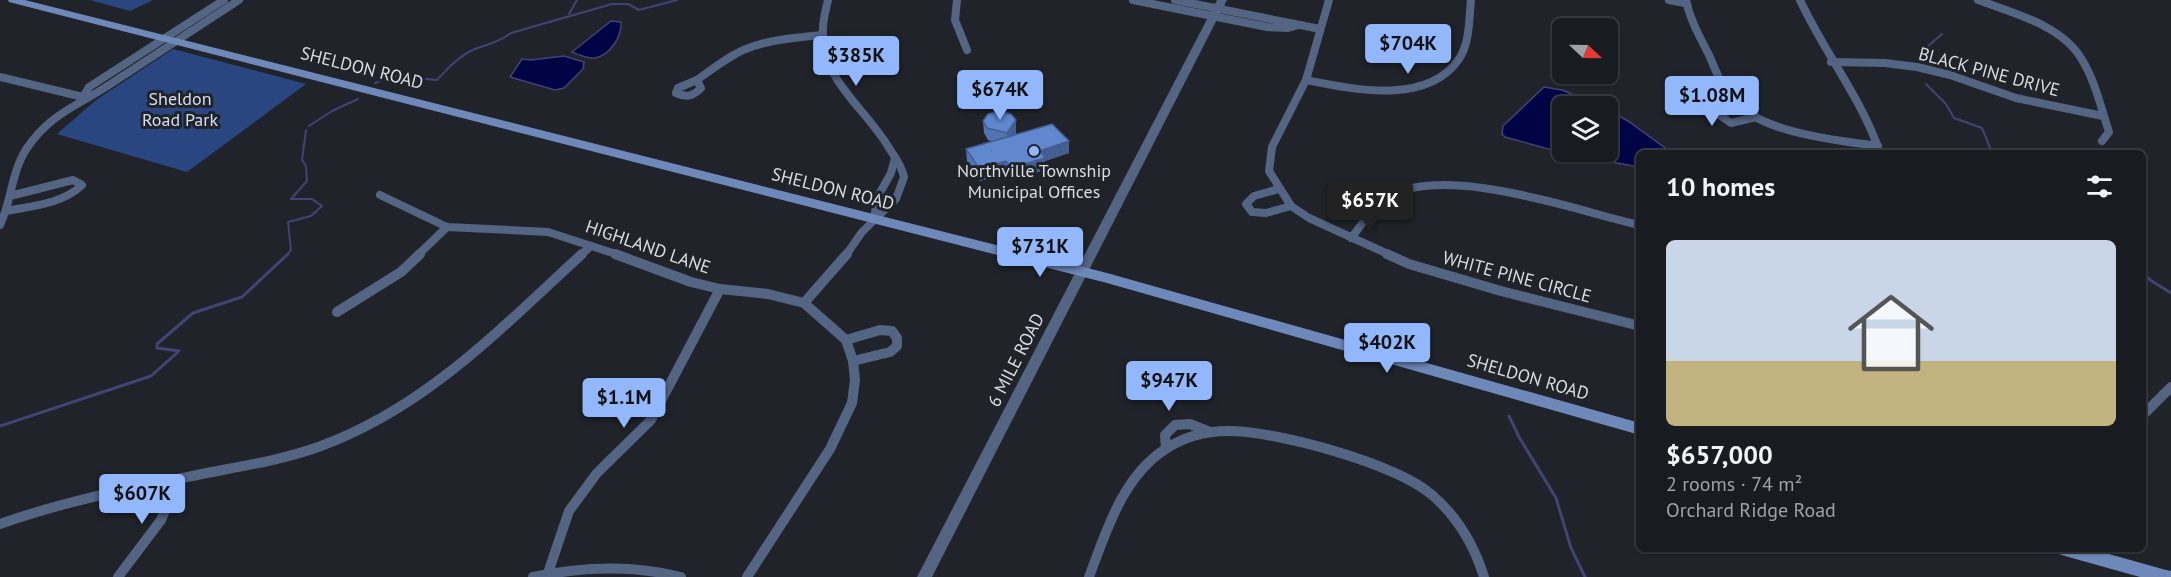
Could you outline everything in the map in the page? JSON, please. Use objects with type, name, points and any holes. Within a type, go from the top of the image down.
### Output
[{"type":"main road","name":"SHELDON ROAD","points":[[13,0],[1161,293],[1636,428]]},
{"type":"main road","points":[[2076,552],[2166,577]]},
{"type":"street","points":[[0,225],[6,212],[14,175],[26,152],[52,121],[83,97],[104,89],[224,0]]},
{"type":"street","points":[[83,97],[89,87],[239,0]]},
{"type":"street","points":[[804,303],[837,268],[874,220],[894,203],[904,182],[902,166],[895,158],[888,142],[841,89],[829,64],[822,36],[822,18],[828,0]]},
{"type":"street","points":[[957,0],[955,20],[967,50]]},
{"type":"street","points":[[1134,0],[1218,8]]},
{"type":"street","points":[[1175,0],[1218,8],[1267,27],[1299,26],[1320,29]]},
{"type":"street","name":"WHITE PINE CIRCLE","points":[[1329,0],[1306,80],[1272,147],[1269,171],[1291,206],[1309,218],[1409,264],[1444,276],[1636,325]]},
{"type":"street","points":[[1306,80],[1349,88],[1382,90],[1416,86],[1437,78],[1455,64],[1462,53],[1471,0]]},
{"type":"street","points":[[1670,0],[1686,2],[1689,15],[1729,96],[1737,105],[1756,117],[1807,136],[1880,150]]},
{"type":"street","points":[[1800,0],[1831,62],[1861,110],[1880,150]]},
{"type":"street","points":[[1978,0],[2040,26],[2070,45],[2081,58],[2109,132],[2102,141]]},
{"type":"street","name":"6 MILE ROAD","points":[[924,577],[1218,8]]},
{"type":"street","points":[[697,80],[733,55],[750,48],[788,38],[822,36]]},
{"type":"street","name":"BLACK PINE DRIVE","points":[[1831,62],[1885,63],[1917,67],[1957,77],[2025,100],[2103,116]]},
{"type":"street","points":[[0,77],[83,97]]},
{"type":"street","points":[[1737,105],[1721,111],[1718,114],[1721,119],[1734,123],[1756,117]]},
{"type":"street","points":[[874,220],[877,198],[891,173],[895,158]]},
{"type":"street","points":[[6,212],[71,194],[81,185],[77,180],[73,180],[10,196]]},
{"type":"street","points":[[1351,238],[1376,207],[1390,196],[1406,189],[1428,184],[1480,187],[1636,224]]},
{"type":"street","points":[[1279,189],[1254,196],[1246,204],[1252,212],[1266,213],[1291,206]]},
{"type":"street","name":"HIGHLAND LANE","points":[[380,195],[447,227],[548,232],[691,282],[720,289],[768,294],[804,303],[846,340],[854,361],[855,380],[852,403],[830,449],[747,577]]},
{"type":"street","points":[[337,312],[401,272],[447,227]]},
{"type":"street","points":[[0,524],[82,498],[278,459],[359,430],[430,389],[458,367],[591,246]]},
{"type":"street","points":[[548,573],[569,511],[597,473],[651,420],[720,289]]},
{"type":"street","points":[[846,340],[880,330],[892,331],[897,338],[897,346],[890,352],[854,361]]},
{"type":"street","points":[[2146,412],[2171,387]]},
{"type":"street","points":[[1166,448],[1165,435],[1175,425],[1190,424],[1210,432]]},
{"type":"street","points":[[1089,577],[1124,491],[1143,466],[1166,448],[1210,432],[1240,430],[1272,434],[1373,464],[1401,475],[1430,494],[1456,520],[1475,549],[1484,577]]},
{"type":"street","points":[[117,577],[148,541],[163,519],[178,480]]},
{"type":"street","points":[[533,577],[548,573],[621,569],[681,577]]},
{"type":"green space","points":[[90,0],[153,0],[130,11]]},
{"type":"green space","name":"Sheldon Road Park","points":[[173,49],[306,84],[187,172],[57,134],[96,100]]},
{"type":"shaded area","points":[[611,21],[621,22],[621,28],[614,44],[606,53],[592,58],[572,52]]},
{"type":"shaded area","points":[[564,56],[584,62],[583,69],[564,88],[555,90],[510,77],[522,59]]},
{"type":"shaded area","points":[[1544,87],[1562,90],[1577,96],[1552,96],[1552,150],[1505,137],[1502,134],[1503,126]]},
{"type":"shaded area","points":[[1618,116],[1668,150],[1636,150],[1636,166],[1612,162],[1618,162]]},
{"type":"building","points":[[999,111],[1011,114],[1016,120],[1007,133],[987,128],[983,121],[988,114]]},
{"type":"building","points":[[1052,124],[1069,141],[1040,151],[1045,158],[1011,168],[1006,161],[979,168],[966,149]]},
{"type":"waterway","points":[[569,14],[577,0]]},
{"type":"waterway","points":[[375,83],[394,76],[437,80],[464,55],[511,33],[612,4],[628,4],[639,10],[677,0]]},
{"type":"waterway","points":[[1920,53],[1942,34]]},
{"type":"waterway","points":[[1926,84],[1946,104],[1954,118],[1982,128],[1990,148],[1995,150]]},
{"type":"waterway","points":[[309,126],[332,111],[358,99]]},
{"type":"waterway","points":[[287,255],[291,250],[288,222],[311,216],[322,206],[312,199],[291,199],[307,181],[306,166],[302,160],[306,130]]},
{"type":"waterway","points":[[0,426],[151,376],[179,351],[157,348],[157,344],[193,313],[242,297],[287,255]]},
{"type":"waterway","points":[[2146,275],[2171,293]]},
{"type":"waterway","points":[[1509,416],[1556,498],[1571,548],[1585,577]]},
{"type":"place","name":"Northville Township Municipal Offices","points":[[1034,151]]}]
